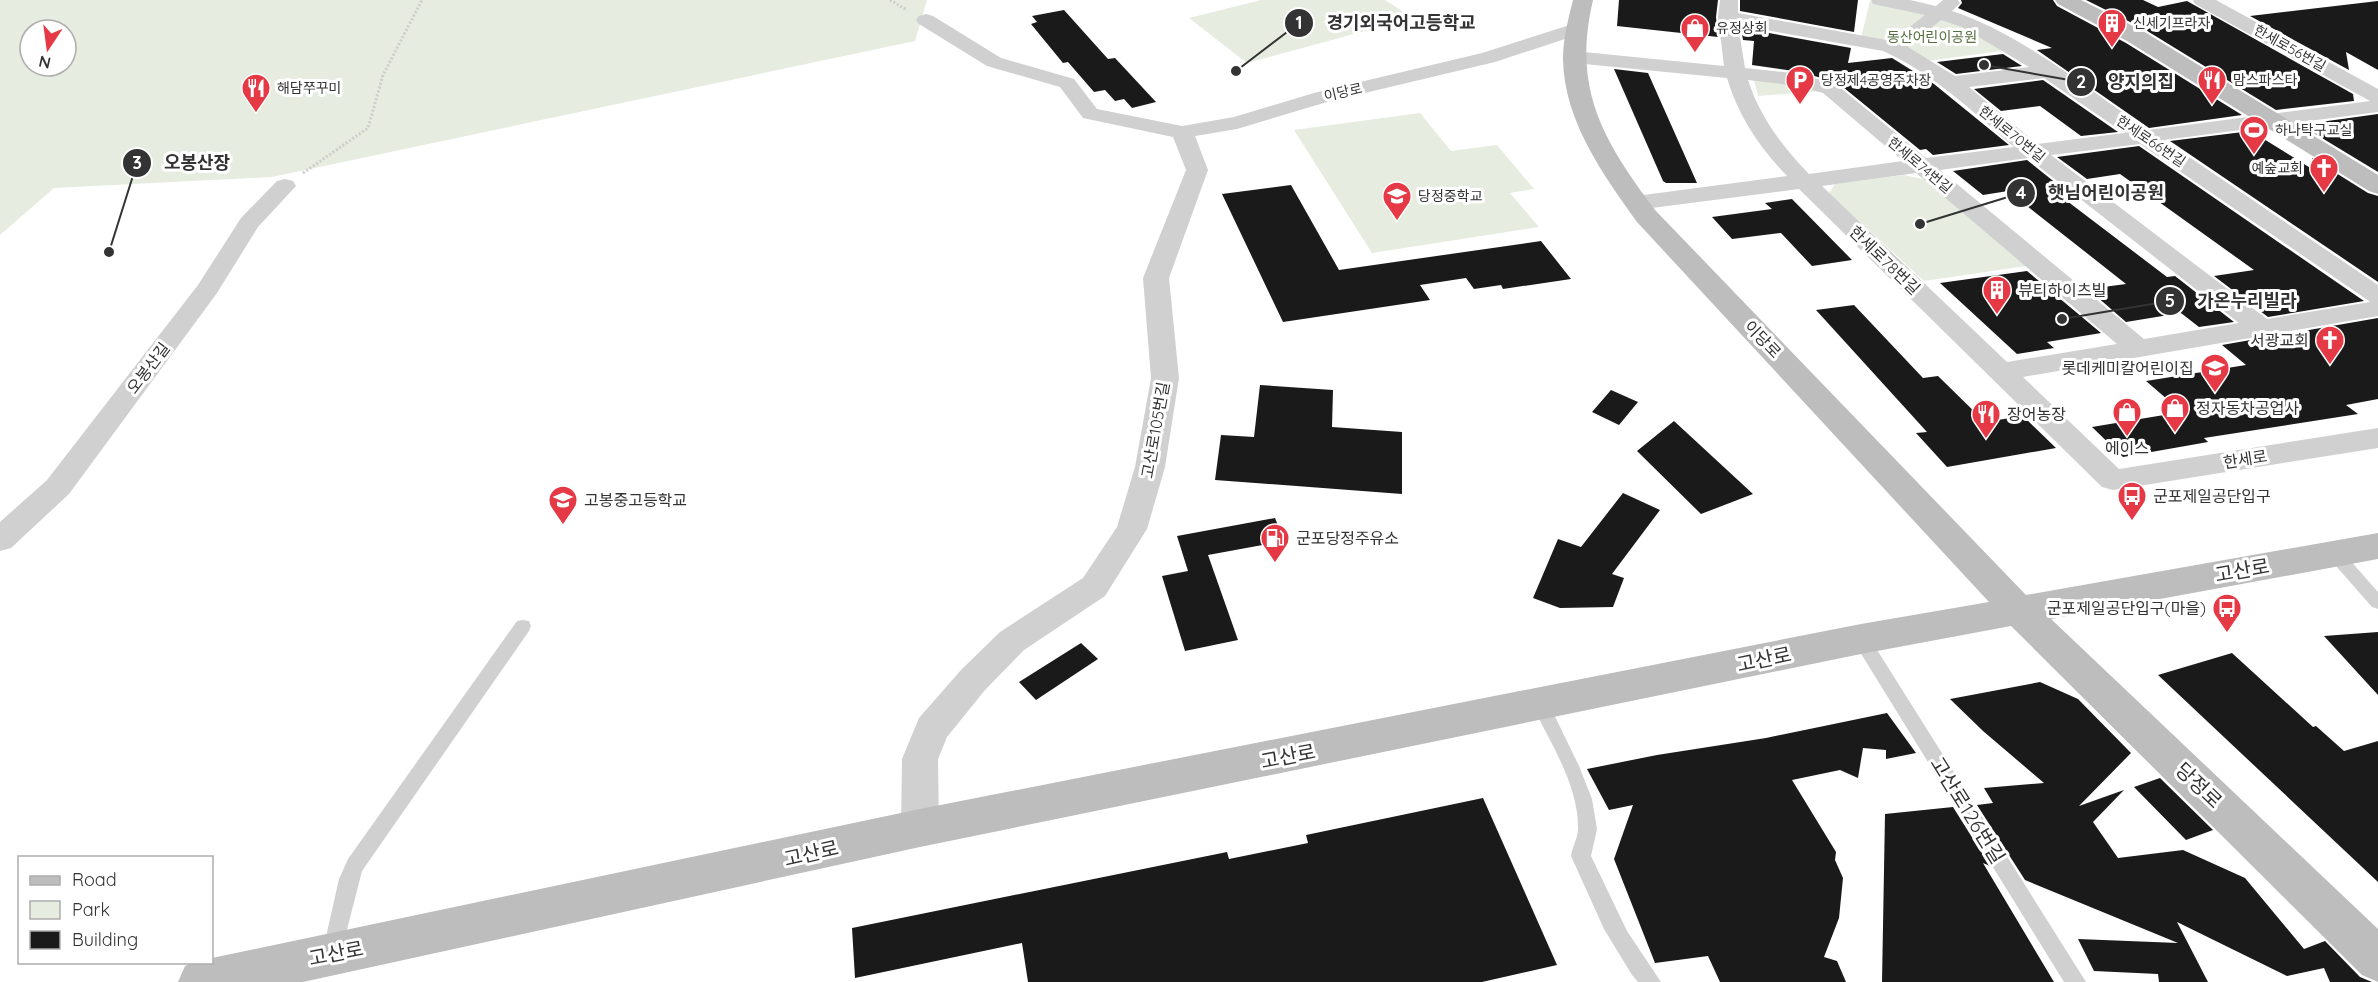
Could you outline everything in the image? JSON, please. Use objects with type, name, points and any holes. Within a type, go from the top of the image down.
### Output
[{"type":"street","name":"이당로","points":[[1583,0],[1573,30],[1578,98],[1599,145],[1636,203],[1682,255],[2020,612]]},
{"type":"street","name":"한세로66번길","points":[[1880,0],[1946,6],[2048,71],[2378,296]]},
{"type":"street","points":[[2065,0],[2135,36],[2378,186]]},
{"type":"street","name":"한세로56번길","points":[[2202,0],[2378,97]]},
{"type":"street","points":[[1895,48],[1946,6]]},
{"type":"street","name":"한세로70번길","points":[[1728,8],[1895,48],[1922,63],[2033,152],[2262,328]]},
{"type":"street","name":"한세로78번길","points":[[1728,8],[1727,36],[1737,72],[1761,130],[1804,181],[2113,480]]},
{"type":"street","points":[[926,20],[994,62],[1067,83],[1090,114],[1182,132]]},
{"type":"street","name":"이당로","points":[[1182,132],[1237,123],[1321,97],[1488,58],[1573,30]]},
{"type":"street","name":"한세로74번길","points":[[1574,57],[1737,72],[1801,80],[1830,89],[2139,349]]},
{"type":"street","points":[[1949,83],[2048,71]]},
{"type":"street","points":[[1636,203],[2378,106]]},
{"type":"street","name":"고산로105번길","points":[[920,828],[920,759],[932,729],[973,680],[1012,641],[1094,587],[1132,529],[1150,467],[1165,378],[1156,278],[1197,170],[1182,132]]},
{"type":"street","name":"오봉산길","points":[[0,540],[58,487],[208,288],[249,223],[285,186]]},
{"type":"street","points":[[2000,372],[2378,308]]},
{"type":"street","name":"한세로","points":[[2113,480],[2378,438]]},
{"type":"street","name":"고산로","points":[[201,982],[920,828],[1861,639],[2378,546]]},
{"type":"street","name":"당정로","points":[[2020,612],[2060,648],[2378,960]]},
{"type":"lane","points":[[2334,554],[2378,603]]},
{"type":"lane","points":[[333,953],[349,879],[355,865],[523,626]]},
{"type":"lane","name":"고산로126번길","points":[[1861,639],[2076,982]]},
{"type":"lane","points":[[1541,705],[1582,795],[1588,832],[1581,847],[1581,856],[1619,940],[1639,969],[1652,982]]},
{"type":"path","points":[[285,186],[368,129],[383,75],[422,0]]},
{"type":"green space","points":[[0,0],[927,0],[915,41],[272,177],[54,188],[0,235]]},
{"type":"green space","points":[[1261,0],[1385,0],[1413,18],[1247,63],[1189,18]]},
{"type":"green space","name":"동산어린이공원","points":[[1870,1],[1948,18],[2009,50],[1927,61],[1861,38]]},
{"type":"green space","points":[[1753,76],[1820,91],[1758,96]]},
{"type":"green space","points":[[1420,113],[1451,151],[1497,145],[1534,189],[1510,193],[1539,227],[1372,253],[1294,130]]},
{"type":"green space","points":[[1904,175],[1923,179],[2026,266],[1924,281],[1829,193],[1835,184]]},
{"type":"building","points":[[1619,0],[1718,0],[1716,17],[1718,37],[1617,26]]},
{"type":"building","points":[[1740,0],[1858,0],[1854,32],[1740,11]]},
{"type":"building","points":[[1961,0],[2053,0],[2057,6],[2126,43],[2242,115],[2149,128],[2037,50],[2052,48],[1958,8],[1962,3]]},
{"type":"building","points":[[2086,0],[2143,0],[2158,7],[2187,1],[2353,94],[2354,101],[2276,110],[2144,29]]},
{"type":"building","points":[[2378,1],[2378,70],[2346,52],[2349,70],[2250,16]]},
{"type":"building","points":[[1064,10],[1108,59],[1115,58],[1156,102],[1132,108],[1124,99],[1115,101],[1105,90],[1094,92],[1068,62],[1063,63],[1031,24],[1037,22],[1032,16]]},
{"type":"building","points":[[1741,28],[1851,48],[1848,63],[1892,58],[1934,84],[2009,145],[1933,155],[1926,149],[1920,150],[1838,83],[1801,72],[1752,65],[1754,41],[1743,40]]},
{"type":"building","points":[[2003,54],[2022,66],[1956,74],[1937,62]]},
{"type":"building","points":[[1614,69],[1648,73],[1697,183],[1666,183],[1663,181]]},
{"type":"building","points":[[2043,80],[2118,132],[2081,136],[2040,106],[2001,111],[1974,89]]},
{"type":"building","points":[[2378,114],[2378,172],[2312,132],[2313,123]]},
{"type":"building","points":[[2251,131],[2312,169],[2312,158],[2368,193],[2378,196],[2378,282],[2170,141]]},
{"type":"building","points":[[2139,146],[2364,301],[2268,317],[2214,276],[2254,270],[2120,174],[2087,179],[2057,157]]},
{"type":"building","points":[[2027,160],[2057,184],[2046,185],[2167,277],[2175,276],[2234,322],[2199,327],[2181,313],[2126,322],[2088,289],[2126,284],[2008,191],[1983,195],[1953,171]]},
{"type":"building","points":[[1291,185],[1339,270],[1541,241],[1571,279],[1503,289],[1501,285],[1474,289],[1466,278],[1420,285],[1430,300],[1283,322],[1222,194]]},
{"type":"building","points":[[1792,199],[1852,260],[1812,266],[1781,233],[1732,239],[1712,217],[1772,209],[1765,203]]},
{"type":"building","points":[[2027,271],[2101,333],[2047,342],[2054,348],[2017,354],[1940,283]]},
{"type":"building","points":[[1854,305],[1923,378],[1938,376],[1985,422],[2023,416],[2056,448],[1947,467],[1916,433],[1927,432],[1816,310]]},
{"type":"building","points":[[2378,318],[2378,399],[2346,405],[2358,414],[2204,438],[2208,442],[2123,457],[2092,427],[2182,412],[2146,381],[2246,365],[2222,345]]},
{"type":"building","points":[[1260,385],[1333,390],[1332,427],[1402,432],[1402,494],[1215,480],[1221,435],[1254,437]]},
{"type":"building","points":[[1611,390],[1638,402],[1619,425],[1592,412]]},
{"type":"building","points":[[1674,421],[1753,494],[1701,514],[1637,451]]},
{"type":"building","points":[[1623,493],[1660,510],[1612,574],[1624,578],[1613,607],[1560,608],[1533,598],[1558,539],[1581,547]]},
{"type":"building","points":[[1275,518],[1284,541],[1208,555],[1238,640],[1185,651],[1162,576],[1188,571],[1177,536]]},
{"type":"building","points":[[2378,632],[2378,695],[2324,636]]},
{"type":"building","points":[[1081,643],[1098,659],[1036,700],[1019,682]]},
{"type":"building","points":[[2232,653],[2313,727],[2316,726],[2344,751],[2378,741],[2378,882],[2158,675]]},
{"type":"building","points":[[2040,682],[2078,699],[2131,753],[2079,806],[2124,790],[2093,822],[2118,858],[2183,850],[2245,878],[2304,949],[2325,941],[2360,977],[2372,982],[2330,982],[2324,968],[2287,976],[2177,922],[2208,982],[2159,982],[2158,974],[2094,971],[2078,939],[2178,943],[2025,880],[1977,805],[1993,803],[1984,788],[2044,783],[1983,731],[1950,699]]},
{"type":"building","points":[[1887,713],[1916,753],[1886,759],[1886,750],[1863,748],[1858,778],[1840,770],[1792,780],[1836,852],[1835,860],[1843,878],[1839,918],[1824,957],[1837,961],[1846,982],[1720,982],[1708,956],[1655,963],[1614,859],[1633,805],[1609,810],[1587,769],[1657,755],[1766,738]]},
{"type":"building","points":[[2160,778],[2213,830],[2186,840],[2134,787]]},
{"type":"building","points":[[1483,798],[1557,965],[1482,982],[1028,982],[1022,943],[855,978],[852,928],[1227,852],[1229,859],[1308,843],[1306,835]]},
{"type":"building","points":[[1953,807],[1990,866],[1983,863],[2054,982],[1882,982],[1885,814]]},
{"type":"place","name":"신세기프라자","points":[[2112,48]]},
{"type":"place","name":"유정상회","points":[[1695,54]]},
{"type":"place","name":"양지의집","points":[[1984,65]]},
{"type":"place","name":"경기외국어고등학교","points":[[1236,71]]},
{"type":"place","name":"당정제4공영주차장","points":[[1800,106]]},
{"type":"place","name":"맘스파스타","points":[[2212,106]]},
{"type":"place","name":"해담쭈꾸미","points":[[256,114]]},
{"type":"place","name":"하나탁구교실","points":[[2254,156]]},
{"type":"place","name":"예숲교회","points":[[2324,194]]},
{"type":"place","name":"당정중학교","points":[[1397,222]]},
{"type":"place","name":"햇님어린이공원","points":[[1920,224]]},
{"type":"place","name":"오봉산장","points":[[109,252]]},
{"type":"place","name":"뷰티하이츠빌","points":[[1997,316]]},
{"type":"place","name":"가온누리빌라","points":[[2062,319]]},
{"type":"place","name":"서광교회","points":[[2330,366]]},
{"type":"place","name":"롯데케미칼어린이집","points":[[2215,394]]},
{"type":"place","name":"정자동차공업사","points":[[2175,434]]},
{"type":"place","name":"에이스","points":[[2127,438]]},
{"type":"place","name":"장어농장","points":[[1986,440]]},
{"type":"place","name":"군포제일공단입구","points":[[2132,522]]},
{"type":"place","name":"고봉중고등학교","points":[[563,526]]},
{"type":"place","name":"군포당정주유소","points":[[1275,564]]},
{"type":"place","name":"군포제일공단입구(마을)","points":[[2227,634]]}]
